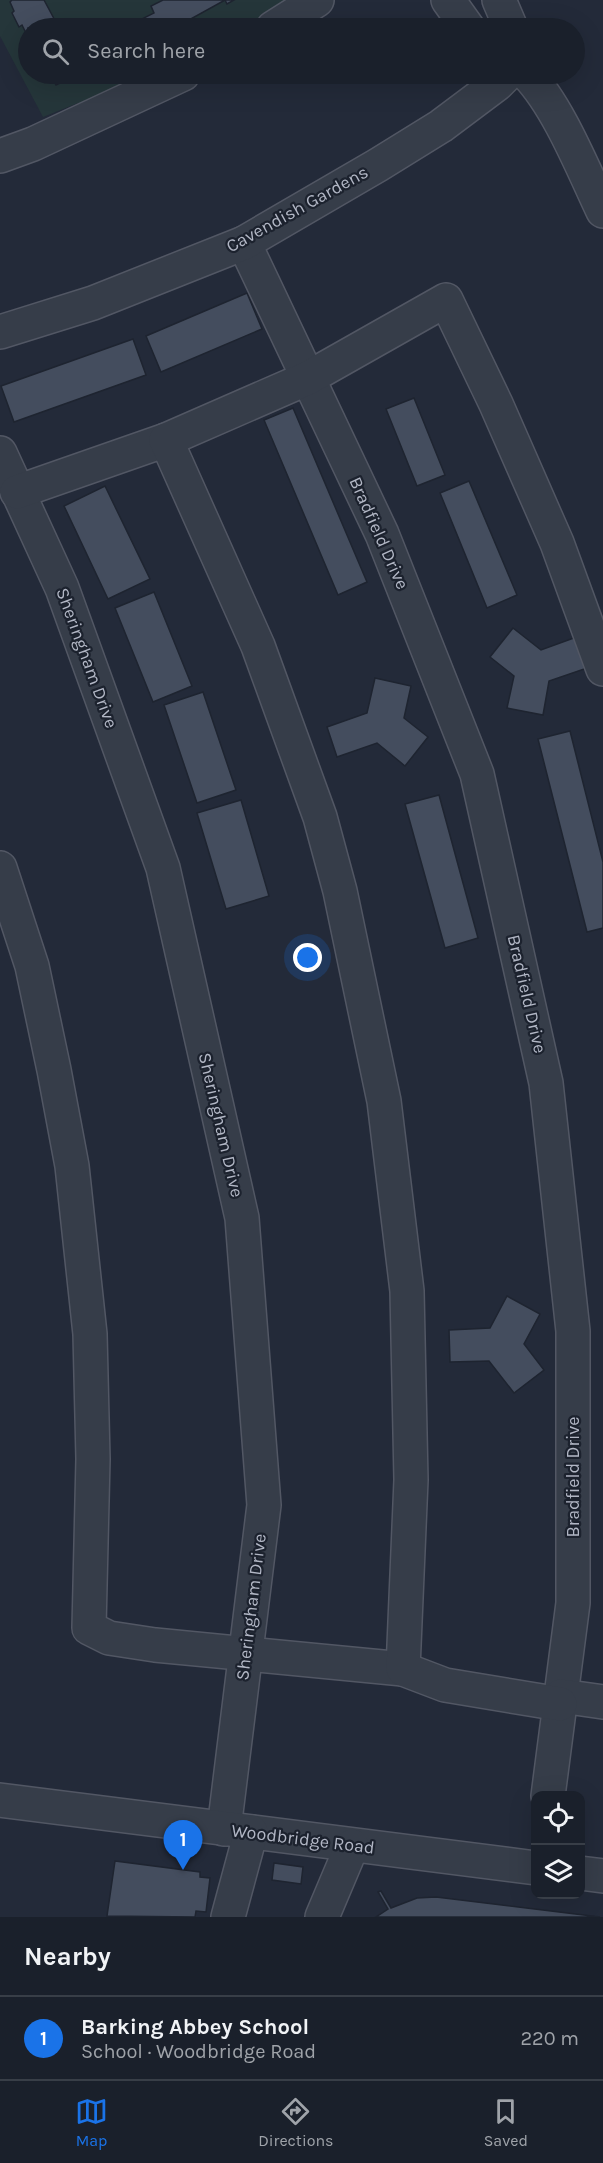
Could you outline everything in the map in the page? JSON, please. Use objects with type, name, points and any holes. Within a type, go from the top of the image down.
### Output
[{"type":"street","points":[[289,18],[317,0]]},
{"type":"street","points":[[448,0],[461,18]]},
{"type":"street","points":[[499,0],[507,18]]},
{"type":"street","points":[[0,156],[33,144],[162,84]]},
{"type":"street","name":"Cavendish Gardens","points":[[0,332],[93,303],[244,243],[441,126],[497,84]]},
{"type":"street","points":[[536,84],[553,109],[603,211]]},
{"type":"street","name":"Bradfield Drive","points":[[244,243],[382,534],[477,774],[546,1083],[573,1331],[573,1603],[549,1791]]},
{"type":"street","points":[[11,491],[166,440],[308,378],[446,300],[557,543],[603,669]]},
{"type":"street","points":[[166,440],[258,646],[320,817],[340,891],[384,1101],[407,1291],[411,1480],[403,1669]]},
{"type":"street","name":"Sheringham Drive","points":[[0,453],[11,491],[62,588],[163,868],[242,1218],[264,1505],[246,1653],[238,1830],[228,1917]]},
{"type":"street","points":[[0,868],[32,966],[72,1166],[90,1334],[93,1459],[89,1628],[109,1638],[155,1645],[403,1669],[445,1685],[561,1700],[603,1702]]},
{"type":"street","name":"Woodbridge Road","points":[[0,1800],[531,1867]]},
{"type":"street","points":[[322,1917],[352,1846]]},
{"type":"street","points":[[585,1874],[603,1876]]},
{"type":"shaded area","points":[[0,0],[300,0],[272,18],[18,18],[18,70],[0,36]]},
{"type":"shaded area","points":[[25,84],[142,84],[90,108],[78,103],[43,117]]},
{"type":"building","points":[[12,0],[44,0],[54,18],[18,18],[18,25],[10,2]]},
{"type":"building","points":[[163,0],[225,0],[192,18],[144,18],[154,13],[151,6]]},
{"type":"building","points":[[247,293],[262,329],[161,372],[146,336]]},
{"type":"building","points":[[133,339],[146,375],[14,422],[1,386]]},
{"type":"building","points":[[414,398],[445,475],[417,486],[386,409]]},
{"type":"building","points":[[293,408],[367,582],[338,595],[264,420]]},
{"type":"building","points":[[469,481],[517,595],[487,608],[440,493]]},
{"type":"building","points":[[105,486],[150,579],[108,599],[64,506]]},
{"type":"building","points":[[154,592],[192,686],[153,702],[115,608]]},
{"type":"building","points":[[513,628],[541,650],[582,635],[593,666],[549,681],[543,715],[507,708],[514,676],[490,657]]},
{"type":"building","points":[[375,678],[411,686],[404,718],[428,737],[405,766],[377,743],[337,757],[327,727],[367,713]]},
{"type":"building","points":[[203,692],[236,790],[197,803],[164,705]]},
{"type":"building","points":[[570,731],[603,862],[603,928],[587,932],[538,739]]},
{"type":"building","points":[[439,795],[478,938],[445,948],[405,804]]},
{"type":"building","points":[[241,800],[269,896],[226,909],[197,813]]},
{"type":"building","points":[[507,1296],[540,1314],[524,1344],[544,1370],[514,1393],[489,1361],[450,1362],[449,1330],[490,1328]]},
{"type":"building","points":[[115,1861],[200,1872],[200,1877],[210,1878],[206,1912],[196,1911],[195,1917],[107,1916]]},
{"type":"building","points":[[274,1863],[303,1867],[301,1884],[272,1880]]},
{"type":"building","points":[[381,1891],[391,1908],[417,1898],[436,1897],[600,1917],[376,1917],[388,1909],[378,1892]]},
{"type":"place","name":"Barking Abbey School","points":[[183,1870]]}]
